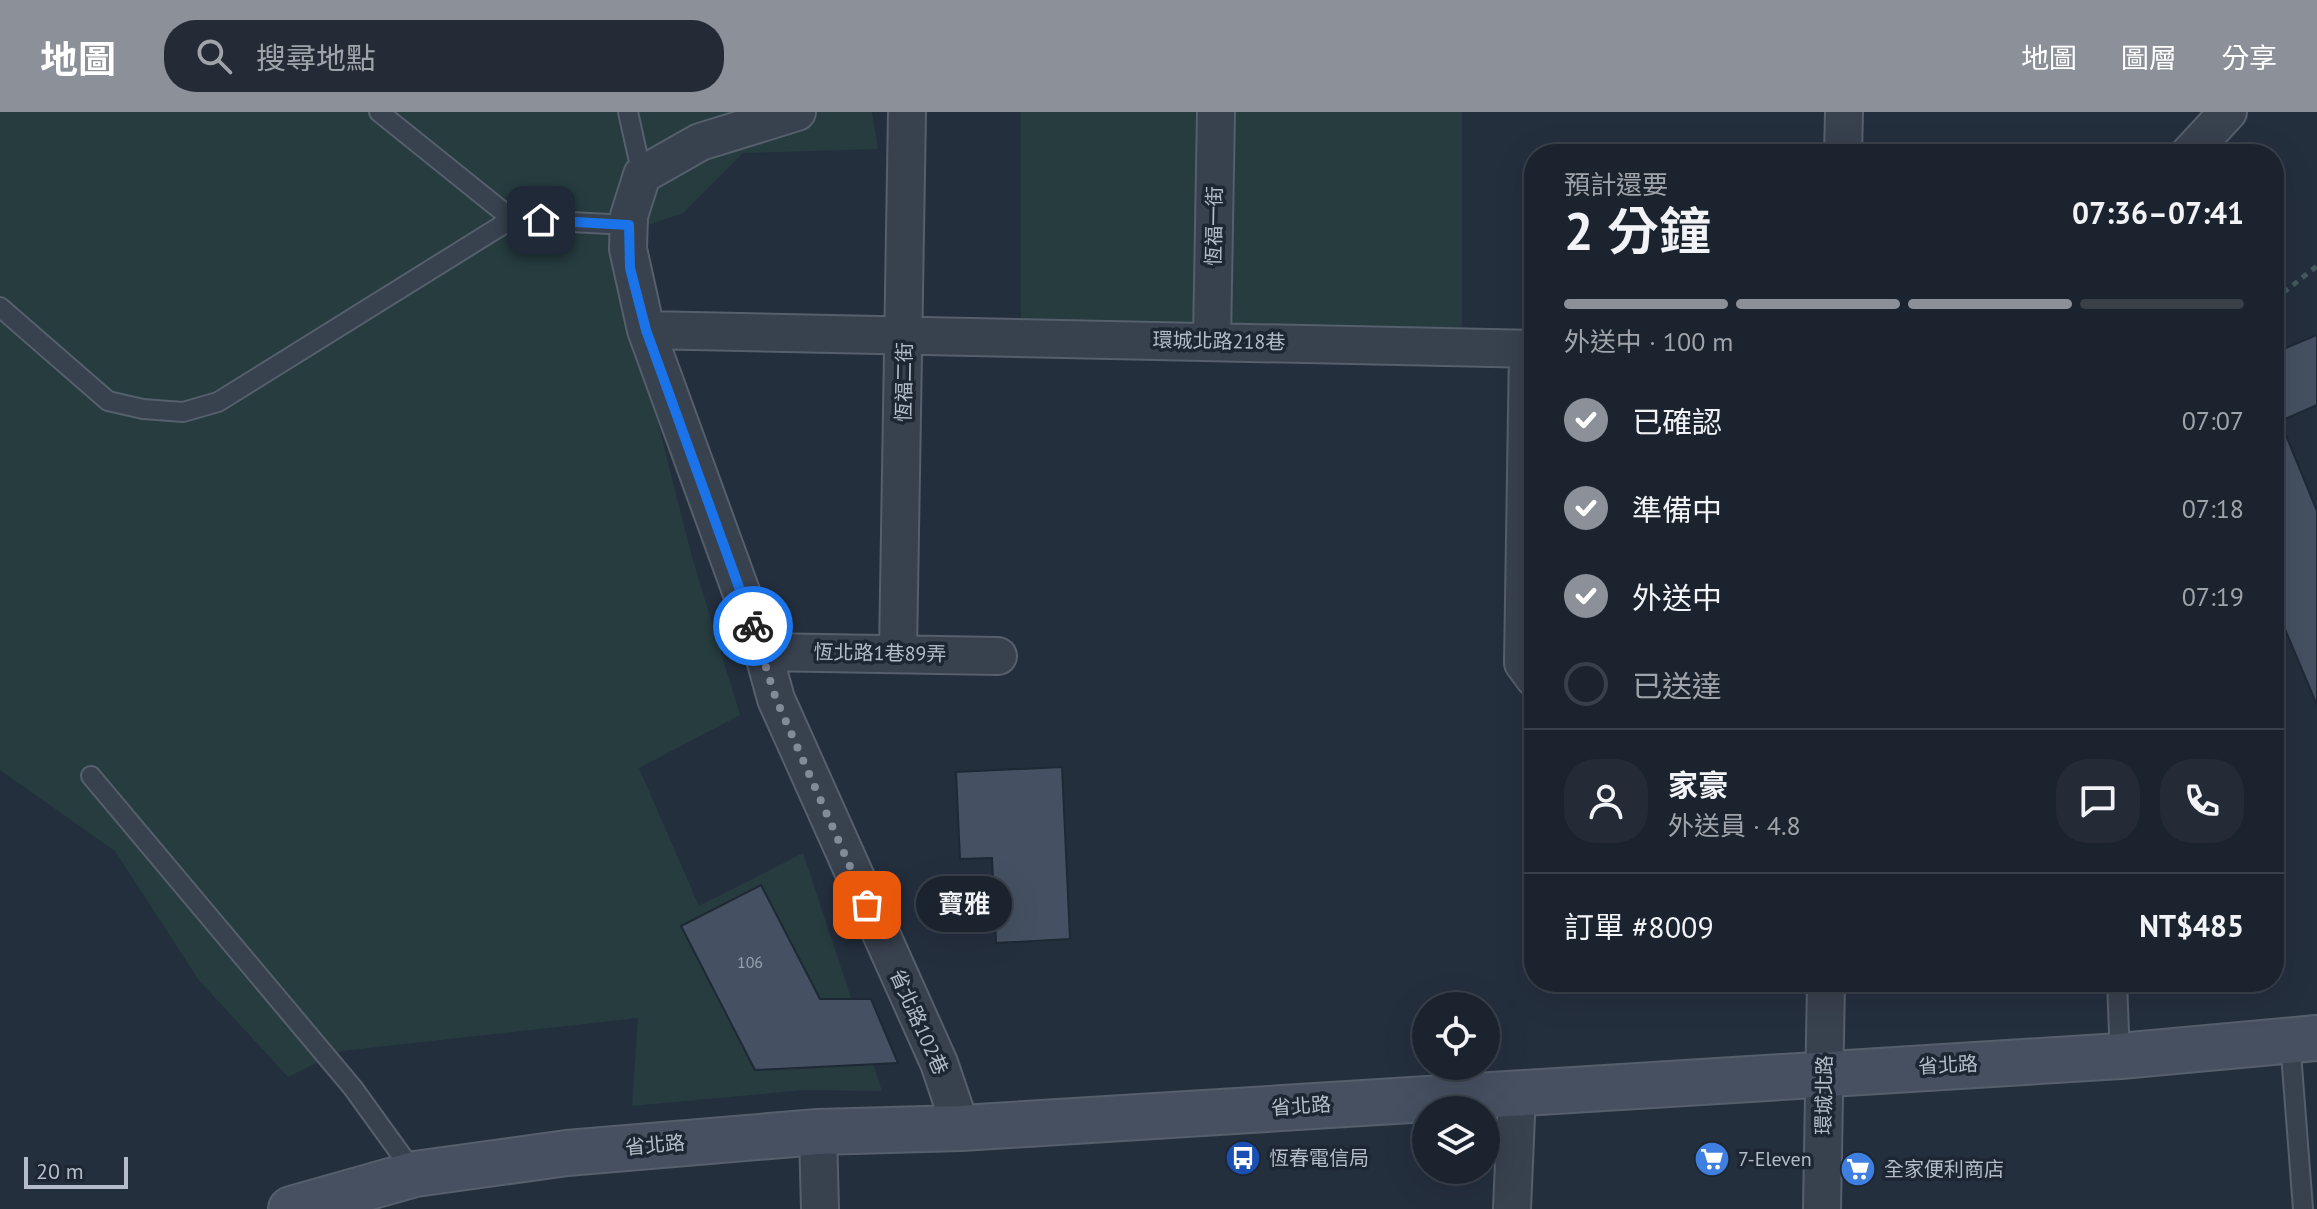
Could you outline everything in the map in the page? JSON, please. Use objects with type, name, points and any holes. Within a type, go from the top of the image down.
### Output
[{"type":"main road","name":"省北路","points":[[291,1209],[415,1174],[567,1153],[818,1132],[961,1128],[2120,1056],[2304,1039]]},
{"type":"street","points":[[642,175],[700,142],[797,112]]},
{"type":"street","name":"恆福二街","points":[[898,652],[907,112]]},
{"type":"street","name":"恆福一街","points":[[1212,340],[1216,112]]},
{"type":"street","points":[[1843,144],[1844,112]]},
{"type":"street","points":[[2198,144],[2228,112]]},
{"type":"street","name":"省北路102巷","points":[[642,175],[629,225],[630,268],[646,330],[763,652],[776,699],[939,1063],[961,1128]]},
{"type":"street","name":"環城北路218巷","points":[[646,330],[1524,349]]},
{"type":"street","points":[[1524,624],[1524,664]]},
{"type":"street","name":"恆北路1巷89弄","points":[[763,652],[998,656]]},
{"type":"street","name":"環城北路","points":[[1822,1209],[1826,992]]},
{"type":"street","points":[[1512,1209],[1517,1092]]},
{"type":"street","points":[[818,1132],[820,1209]]},
{"type":"lane","points":[[379,112],[512,219]]},
{"type":"lane","points":[[628,112],[642,175]]},
{"type":"lane","points":[[0,307],[108,401],[143,409],[183,412],[218,402],[512,219],[629,225]]},
{"type":"lane","points":[[91,776],[353,1088],[415,1174]]},
{"type":"lane","points":[[2117,992],[2120,1056]]},
{"type":"lane","points":[[2303,1209],[2304,1039]]},
{"type":"path","points":[[2284,292],[2317,266]]},
{"type":"green space","points":[[0,112],[872,112],[878,149],[743,153],[683,213],[611,238],[692,557],[740,715],[639,768],[699,906],[803,853],[882,1091],[805,1090],[632,1106],[638,1018],[341,1051],[288,1077],[198,979],[115,851],[0,770]]},
{"type":"green space","points":[[1021,112],[1462,112],[1462,342],[1021,328]]},
{"type":"building","points":[[2317,335],[2317,405],[2284,419],[2284,349]]},
{"type":"building","points":[[2284,433],[2317,511],[2317,705],[2284,627]]},
{"type":"building","points":[[1062,767],[1070,939],[996,943],[992,858],[960,859],[956,772]]},
{"type":"building","points":[[761,885],[820,999],[871,999],[898,1063],[755,1070],[681,926]]},
{"type":"way so far","points":[[753,626],[776,699],[867,905]]},
{"type":"place","name":"寶雅","points":[[867,905]]},
{"type":"place","name":"恆春電信局","points":[[1243,1158]]},
{"type":"place","name":"7-Eleven","points":[[1712,1159]]},
{"type":"place","name":"全家便利商店","points":[[1858,1169]]},
{"type":"route","points":[[541,220],[629,225],[630,268],[646,330],[753,626]]}]
